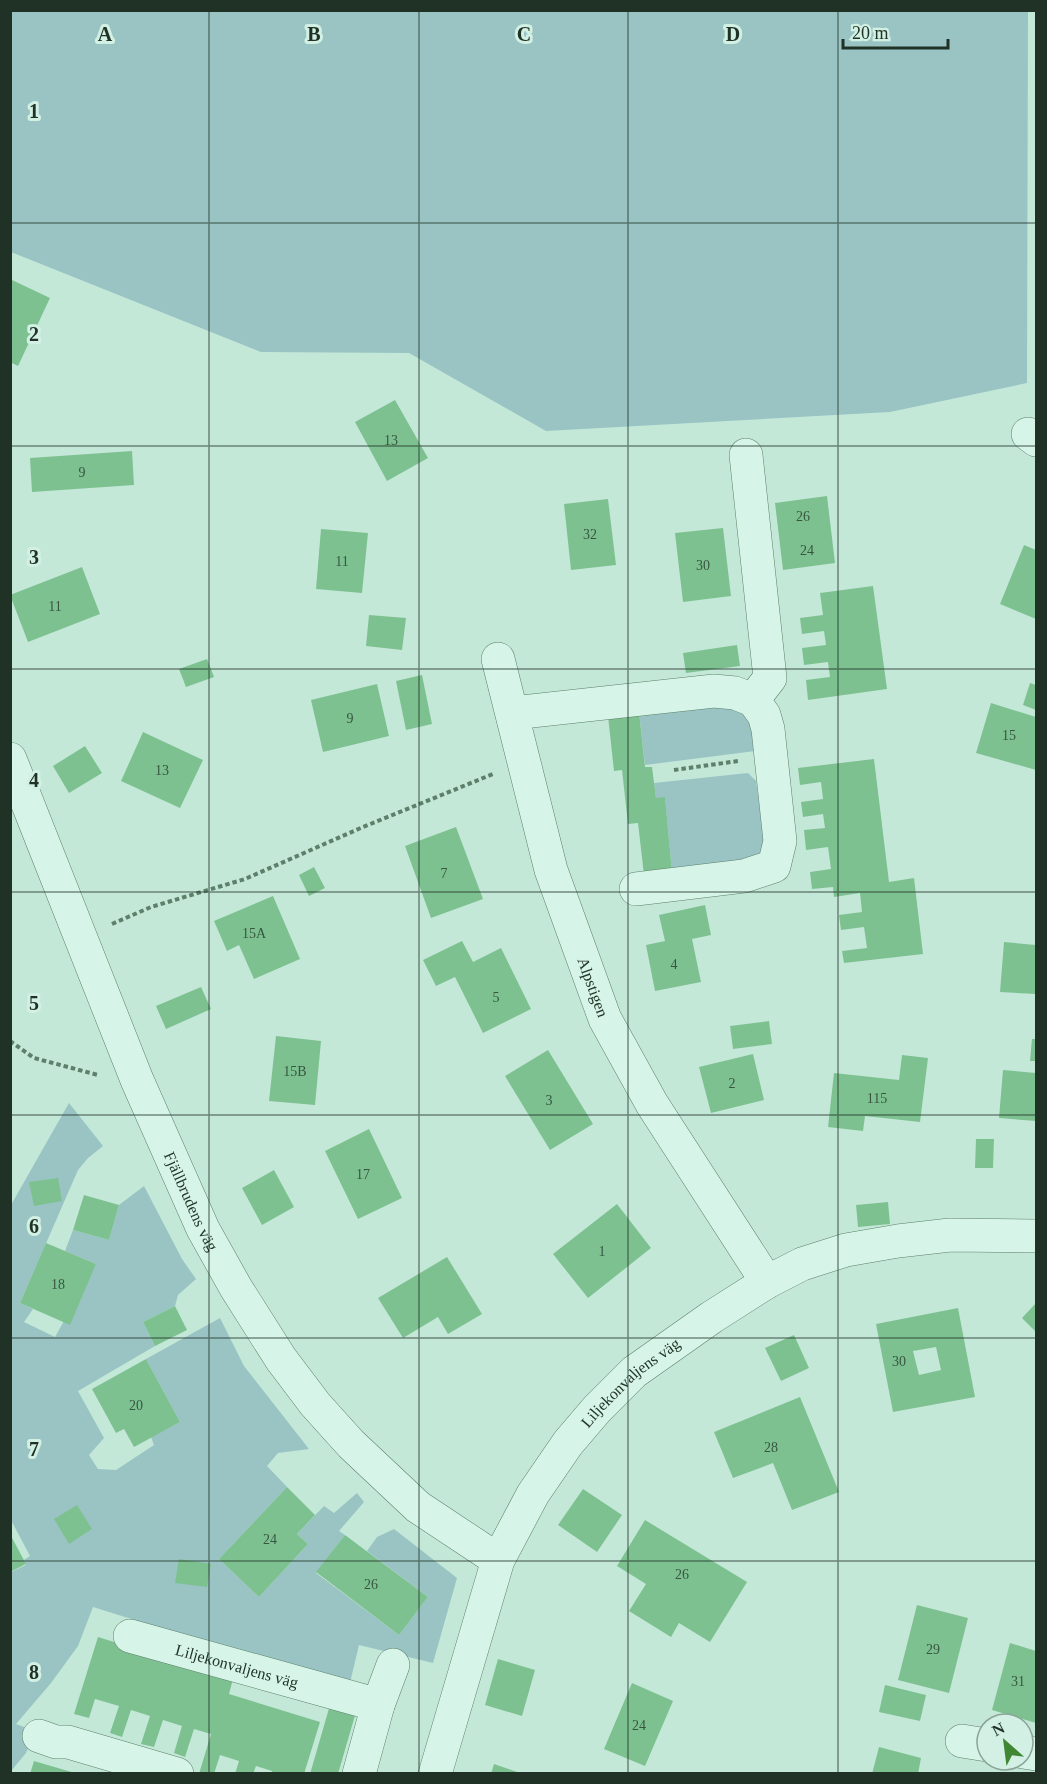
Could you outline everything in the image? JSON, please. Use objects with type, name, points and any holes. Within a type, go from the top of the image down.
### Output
[{"type":"street","points":[[746,455],[770,678],[753,700]]},
{"type":"street","name":"Alpstigen","points":[[498,658],[551,870],[605,1019],[652,1104],[767,1282]]},
{"type":"street","points":[[513,713],[714,691],[735,693],[753,700],[764,715],[768,729],[780,841],[774,866],[744,876],[636,889]]},
{"type":"street","name":"Fjällbrudens väg","points":[[10,759],[137,1080],[203,1229],[236,1288],[281,1359],[315,1404],[351,1444],[418,1507],[498,1560]]},
{"type":"street","name":"Liljekonvaljens väg","points":[[435,1773],[498,1560],[533,1494],[568,1443],[597,1409],[634,1372],[712,1317],[767,1282],[802,1264],[846,1250],[898,1241],[950,1235],[1036,1236]]},
{"type":"street","name":"Liljekonvaljens väg","points":[[130,1636],[378,1705]]},
{"type":"street","points":[[359,1773],[378,1705],[393,1665]]},
{"type":"street","points":[[39,1736],[177,1773]]},
{"type":"path","points":[[674,770],[771,756]]},
{"type":"path","points":[[81,938],[151,907],[245,879],[363,827],[525,761]]},
{"type":"path","points":[[10,1041],[34,1058],[89,1075],[137,1080]]},
{"type":"shaded area","points":[[10,11],[1028,11],[1027,383],[890,412],[546,431],[409,353],[261,352],[11,252]]},
{"type":"shaded area","points":[[745,705],[763,750],[645,765],[639,712]]},
{"type":"shaded area","points":[[748,773],[756,781],[765,847],[759,857],[672,872],[665,798],[656,798],[654,783]]},
{"type":"shaded area","points":[[69,1103],[103,1146],[78,1170],[20,1303],[33,1309],[24,1322],[55,1337],[96,1264],[65,1251],[73,1230],[109,1240],[119,1205],[144,1186],[182,1259],[196,1279],[178,1295],[175,1306],[143,1322],[155,1346],[78,1391],[104,1438],[89,1455],[98,1469],[116,1470],[154,1445],[151,1437],[180,1422],[146,1359],[220,1318],[244,1366],[309,1449],[278,1453],[267,1466],[287,1487],[219,1559],[259,1597],[308,1544],[297,1534],[324,1506],[334,1513],[357,1493],[364,1502],[339,1531],[345,1535],[316,1573],[399,1635],[428,1597],[367,1551],[377,1537],[394,1529],[457,1578],[433,1663],[359,1645],[349,1687],[93,1607],[78,1646],[51,1683],[16,1724],[35,1731],[26,1753],[11,1771],[11,1572],[26,1565],[24,1560],[30,1556],[11,1520],[11,1205]]},
{"type":"building","points":[[12,280],[50,298],[18,366],[10,362],[10,283]]},
{"type":"building","points":[[395,400],[428,458],[387,481],[355,422]]},
{"type":"building","points":[[132,451],[134,485],[32,492],[30,458]]},
{"type":"building","points":[[827,496],[835,563],[783,570],[775,503]]},
{"type":"building","points":[[608,499],[616,565],[571,570],[564,504]]},
{"type":"building","points":[[723,528],[731,596],[683,602],[675,533]]},
{"type":"building","points":[[321,529],[368,533],[362,593],[316,589]]},
{"type":"building","points":[[1024,545],[1036,550],[1036,619],[1000,604]]},
{"type":"building","points":[[82,567],[100,614],[28,642],[10,595]]},
{"type":"building","points":[[873,586],[887,689],[808,700],[806,680],[830,677],[828,662],[804,665],[802,648],[826,645],[824,631],[802,634],[800,618],[823,615],[820,593]]},
{"type":"building","points":[[369,615],[406,618],[402,650],[366,646]]},
{"type":"building","points":[[737,645],[740,666],[686,673],[683,653]]},
{"type":"building","points":[[207,659],[214,677],[186,687],[179,669]]},
{"type":"building","points":[[422,675],[432,724],[406,730],[396,681]]},
{"type":"building","points":[[1030,683],[1036,685],[1036,710],[1023,705]]},
{"type":"building","points":[[377,684],[389,736],[323,752],[311,700]]},
{"type":"building","points":[[991,703],[1036,717],[1036,770],[976,753]]},
{"type":"building","points":[[639,712],[645,767],[652,767],[656,798],[665,797],[672,872],[644,875],[638,823],[628,824],[622,770],[614,771],[608,716]]},
{"type":"building","points":[[143,732],[203,760],[180,808],[121,781]]},
{"type":"building","points":[[85,746],[102,773],[69,793],[53,766]]},
{"type":"building","points":[[874,759],[889,882],[914,878],[923,954],[844,963],[842,951],[867,948],[864,927],[841,930],[839,915],[862,912],[860,893],[834,897],[833,887],[812,889],[810,872],[831,869],[828,847],[806,850],[804,830],[825,828],[823,814],[803,817],[801,802],[823,799],[821,782],[800,785],[798,768]]},
{"type":"building","points":[[456,827],[483,899],[431,918],[405,846]]},
{"type":"building","points":[[314,867],[325,888],[309,896],[299,875]]},
{"type":"building","points":[[273,896],[300,959],[254,979],[239,945],[227,951],[214,921]]},
{"type":"building","points":[[705,905],[711,935],[692,939],[701,982],[655,991],[646,945],[665,941],[659,915]]},
{"type":"building","points":[[462,941],[473,962],[501,948],[531,1009],[483,1033],[455,977],[436,986],[423,960]]},
{"type":"building","points":[[1004,942],[1036,945],[1036,994],[1000,992]]},
{"type":"building","points":[[201,987],[211,1009],[166,1029],[156,1006]]},
{"type":"building","points":[[769,1021],[772,1044],[733,1049],[730,1026]]},
{"type":"building","points":[[276,1036],[321,1041],[315,1105],[269,1101]]},
{"type":"building","points":[[1032,1039],[1036,1039],[1036,1061],[1030,1061]]},
{"type":"building","points":[[548,1050],[593,1124],[550,1150],[505,1076]]},
{"type":"building","points":[[753,1054],[764,1100],[711,1113],[699,1067]]},
{"type":"building","points":[[902,1055],[928,1058],[920,1122],[865,1116],[863,1131],[828,1127],[834,1073],[899,1080]]},
{"type":"building","points":[[1003,1070],[1036,1073],[1036,1121],[999,1118]]},
{"type":"building","points":[[369,1129],[402,1198],[358,1219],[325,1151]]},
{"type":"building","points":[[976,1139],[994,1139],[993,1168],[975,1168]]},
{"type":"building","points":[[274,1170],[294,1207],[262,1225],[242,1188]]},
{"type":"building","points":[[58,1178],[62,1201],[34,1206],[29,1182]]},
{"type":"building","points":[[84,1195],[119,1205],[109,1240],[73,1230]]},
{"type":"building","points":[[888,1202],[890,1224],[858,1227],[856,1205]]},
{"type":"building","points":[[617,1204],[651,1248],[588,1298],[553,1254]]},
{"type":"building","points":[[46,1243],[96,1264],[70,1325],[20,1303]]},
{"type":"building","points":[[447,1257],[482,1314],[448,1334],[438,1317],[403,1338],[378,1298]]},
{"type":"building","points":[[1036,1303],[1036,1332],[1022,1318]]},
{"type":"building","points":[[175,1306],[187,1330],[155,1346],[143,1322]]},
{"type":"building","points":[[958,1308],[975,1397],[893,1412],[876,1324]],"holes":[[[936,1347],[941,1370],[919,1375],[913,1351]]]},
{"type":"building","points":[[794,1335],[809,1368],[781,1381],[765,1348]]},
{"type":"building","points":[[146,1359],[180,1422],[134,1447],[124,1429],[116,1433],[92,1389]]},
{"type":"building","points":[[800,1397],[839,1492],[792,1510],[773,1463],[733,1478],[714,1432]]},
{"type":"building","points":[[287,1487],[315,1515],[297,1534],[308,1544],[259,1597],[219,1559]]},
{"type":"building","points":[[583,1489],[622,1515],[597,1552],[558,1525]]},
{"type":"building","points":[[77,1505],[92,1529],[69,1544],[54,1519]]},
{"type":"building","points":[[645,1520],[747,1582],[710,1642],[679,1623],[671,1637],[629,1611],[646,1584],[617,1566]]},
{"type":"building","points":[[10,1534],[26,1564],[10,1572]]},
{"type":"building","points":[[345,1535],[428,1597],[399,1635],[316,1572]]},
{"type":"building","points":[[179,1559],[211,1564],[207,1587],[175,1583]]},
{"type":"building","points":[[917,1605],[968,1618],[949,1693],[898,1680]]},
{"type":"building","points":[[98,1637],[233,1679],[229,1694],[320,1722],[304,1774],[272,1774],[272,1771],[256,1766],[253,1774],[235,1774],[239,1761],[220,1755],[214,1774],[199,1774],[211,1734],[194,1729],[185,1757],[174,1753],[182,1726],[163,1720],[154,1747],[141,1744],[150,1716],[131,1710],[122,1737],[110,1733],[119,1706],[95,1699],[89,1718],[74,1714]]},
{"type":"building","points":[[1010,1643],[1036,1651],[1036,1723],[1035,1712],[992,1710]]},
{"type":"building","points":[[498,1659],[535,1670],[522,1716],[485,1705]]},
{"type":"building","points":[[632,1683],[673,1701],[645,1766],[604,1749]]},
{"type":"building","points":[[885,1685],[926,1695],[920,1721],[879,1712]]},
{"type":"building","points":[[332,1698],[358,1705],[338,1774],[310,1774]]},
{"type":"building","points":[[879,1747],[921,1758],[918,1774],[872,1774]]},
{"type":"building","points":[[34,1761],[75,1773],[75,1774],[30,1774]]},
{"type":"building","points":[[494,1764],[520,1773],[520,1774],[491,1774]]}]
